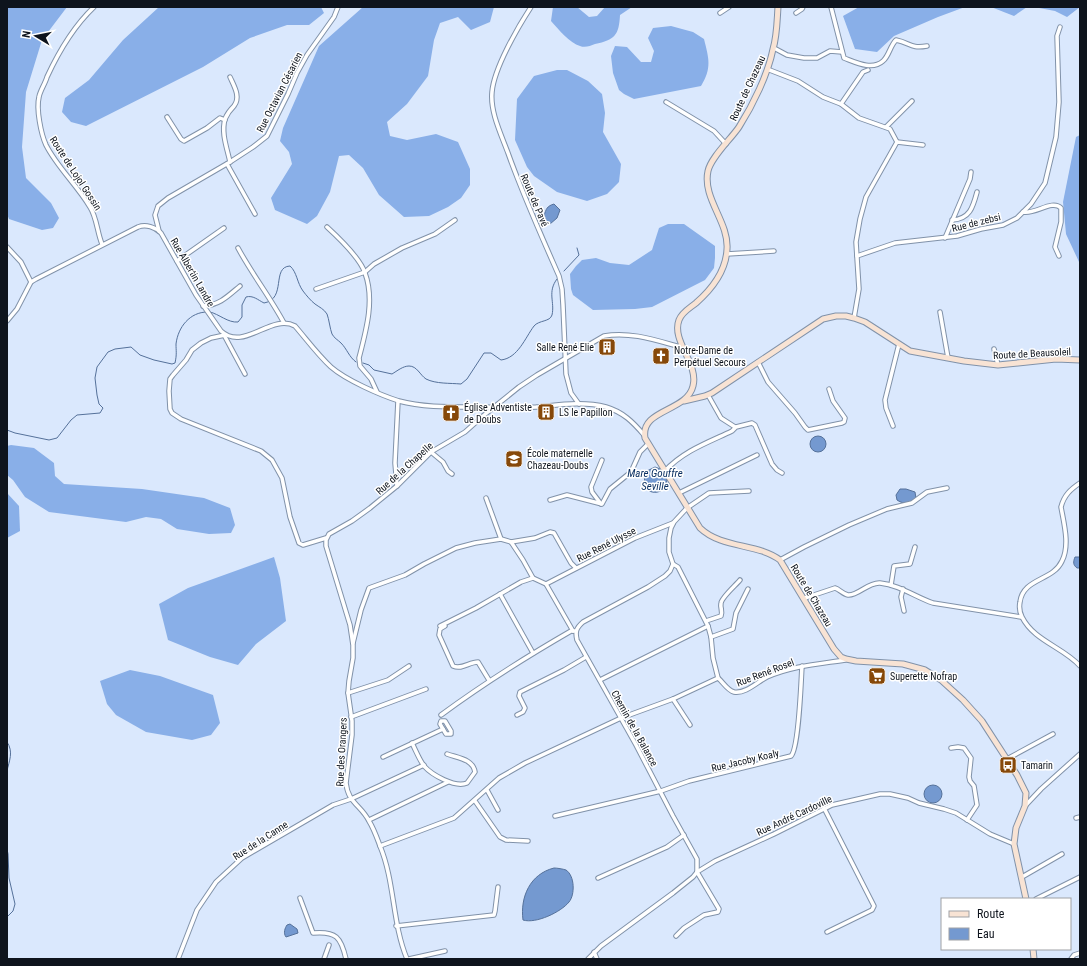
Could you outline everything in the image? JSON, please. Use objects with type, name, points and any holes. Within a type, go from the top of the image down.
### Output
[{"type":"main road","name":"Route de Chazeau","points":[[683,402],[692,390],[694,380],[693,372],[678,333],[680,318],[684,312],[705,294],[716,282],[724,265],[726,254],[726,238],[710,194],[707,178],[708,169],[739,127],[767,69],[774,48],[778,7]]},
{"type":"main road","name":"Route de Beausoleil","points":[[683,402],[708,395],[823,319],[841,316],[854,318],[865,322],[910,351],[916,353],[998,365],[1056,359],[1080,360]]},
{"type":"main road","points":[[644,435],[646,424],[649,420],[683,402]]},
{"type":"main road","name":"Route de Chazeau","points":[[644,435],[697,524],[706,533],[718,539],[769,554],[780,560],[834,649],[841,657],[846,659]]},
{"type":"main road","points":[[846,659],[903,664],[925,670],[941,680],[982,720],[1007,759],[1026,793],[1025,806],[1016,828],[1014,844],[1026,898]]},
{"type":"street","name":"Route de Lojol Gossin","points":[[94,7],[84,16],[73,30],[58,53],[39,97],[39,104],[42,136],[47,146],[91,208],[96,220],[98,234],[102,244]]},
{"type":"street","name":"Rue Octavian Césarien","points":[[159,231],[155,215],[158,206],[168,198],[253,147],[267,136],[297,73],[307,55],[334,17],[338,7]]},
{"type":"street","name":"Route de Pavé","points":[[531,7],[517,30],[494,81],[492,101],[494,112],[510,159],[562,289],[564,305],[565,360],[568,385],[571,393],[579,404]]},
{"type":"street","points":[[720,13],[729,7]]},
{"type":"street","points":[[796,13],[803,7]]},
{"type":"street","points":[[831,7],[844,58],[865,65],[875,65],[883,62],[892,44],[896,40],[904,42],[912,47],[918,48],[927,46]]},
{"type":"street","name":"Rue de zebsi","points":[[857,256],[895,243],[945,238],[1003,224],[1017,218],[1031,204],[1045,182],[1056,137],[1059,102],[1058,36],[1060,27]]},
{"type":"street","points":[[774,48],[787,55],[804,58],[817,58],[830,51],[842,52]]},
{"type":"street","points":[[767,69],[798,81],[823,97],[841,104],[859,118],[890,129],[897,142]]},
{"type":"street","points":[[841,104],[863,72],[868,70]]},
{"type":"street","points":[[230,77],[237,100],[227,114],[225,120],[224,132],[228,163],[255,214]]},
{"type":"street","points":[[886,127],[912,101]]},
{"type":"street","points":[[666,102],[719,134],[726,144]]},
{"type":"street","points":[[167,117],[181,139],[184,141],[207,128],[220,118],[225,120]]},
{"type":"street","points":[[897,142],[923,145]]},
{"type":"street","points":[[854,318],[859,289],[856,242],[860,219],[866,197],[897,142]]},
{"type":"street","points":[[945,238],[970,179],[971,172]]},
{"type":"street","points":[[952,220],[963,218],[972,209],[977,192]]},
{"type":"street","points":[[1023,212],[1029,213],[1052,205],[1056,205],[1061,208],[1061,222],[1055,247],[1059,256]]},
{"type":"street","points":[[316,289],[365,272],[374,264],[402,248],[435,234],[455,220]]},
{"type":"street","name":"Rue Albertin Landre","points":[[31,282],[102,244],[142,225],[148,226],[159,231],[196,295],[225,335],[245,374]]},
{"type":"street","points":[[177,261],[224,228]]},
{"type":"street","points":[[327,228],[341,240],[365,272],[370,303],[359,361],[360,366],[371,379],[378,392]]},
{"type":"street","points":[[7,247],[21,262],[31,282],[17,309],[7,322]]},
{"type":"street","points":[[238,248],[250,271],[272,302],[284,323]]},
{"type":"street","points":[[726,254],[774,251]]},
{"type":"street","points":[[204,307],[212,306],[218,303],[240,286]]},
{"type":"street","points":[[940,312],[948,358]]},
{"type":"street","points":[[225,335],[238,337],[246,336],[270,326],[284,323],[290,324],[295,326],[326,362],[338,372],[378,392],[398,400],[411,404],[449,407],[579,404],[605,407],[625,415],[635,423],[644,435]]},
{"type":"street","name":"Rue de la Chapelle","points":[[225,335],[206,340],[197,345],[173,374],[170,379],[168,399],[170,409],[172,413],[181,420],[230,438],[269,456],[276,465],[282,478],[290,517],[299,542],[303,545],[326,538],[328,534],[352,521],[397,486],[431,452],[460,436],[504,398],[530,379],[604,336],[616,334],[644,337],[684,348]]},
{"type":"street","points":[[893,426],[886,408],[885,400],[899,344]]},
{"type":"street","points":[[994,349],[998,365]]},
{"type":"street","points":[[758,362],[768,382],[796,412],[804,427],[808,430],[844,422],[845,418],[833,401],[829,389]]},
{"type":"street","points":[[708,395],[721,418],[735,427]]},
{"type":"street","points":[[397,486],[395,463],[398,400]]},
{"type":"street","points":[[665,470],[678,458],[732,431],[735,427],[754,424],[772,464],[782,473]]},
{"type":"street","points":[[600,504],[603,502],[610,489],[631,472],[640,452],[648,444]]},
{"type":"street","points":[[431,452],[443,462],[448,471],[452,474]]},
{"type":"street","points":[[679,493],[757,455]]},
{"type":"street","points":[[600,504],[592,492],[591,486],[602,460]]},
{"type":"street","points":[[1080,483],[1068,492],[1062,502],[1066,538],[1066,550],[1062,562],[1055,570],[1029,585],[1023,591],[1020,601],[1022,617],[1038,636],[1074,659],[1080,666]]},
{"type":"street","points":[[780,560],[804,546],[861,519],[887,509],[912,503],[927,492],[946,488]]},
{"type":"street","points":[[380,846],[454,818],[499,778],[525,763],[621,718],[673,699],[718,678],[713,658],[711,637],[706,620],[678,567],[673,564],[669,552],[669,538],[674,522],[688,508],[709,493],[749,491]]},
{"type":"street","points":[[550,500],[567,495],[600,504]]},
{"type":"street","points":[[486,498],[501,539]]},
{"type":"street","name":"Rue René Ulysse","points":[[546,584],[635,538],[674,522]]},
{"type":"street","points":[[353,645],[363,604],[367,591],[370,587],[405,575],[456,548],[501,539],[511,542],[534,538],[550,532],[554,533],[571,563],[576,568]]},
{"type":"street","name":"Rue des Orangers","points":[[326,538],[326,546],[350,626],[353,645],[353,658],[348,693],[352,735],[346,782],[348,794],[369,820],[380,846],[390,883],[396,926],[408,959]]},
{"type":"street","points":[[511,542],[534,578],[546,584]]},
{"type":"street","points":[[891,585],[894,566],[910,564],[915,547]]},
{"type":"street","points":[[441,715],[489,680],[533,653],[574,631],[583,622],[665,576],[670,571],[673,564]]},
{"type":"street","points":[[440,626],[476,608],[521,582],[534,578]]},
{"type":"street","points":[[706,620],[720,616],[722,612],[722,599],[740,580]]},
{"type":"street","points":[[804,598],[832,588],[837,588],[849,595],[872,584],[879,583],[903,589],[925,600],[933,602],[1022,617]]},
{"type":"street","name":"Chemin de la Balance","points":[[546,584],[574,631],[577,640],[661,790],[673,816],[697,859],[697,872]]},
{"type":"street","points":[[711,637],[733,629],[736,613],[748,589]]},
{"type":"street","points":[[903,589],[901,600],[904,611]]},
{"type":"street","points":[[500,594],[533,653]]},
{"type":"street","points":[[458,620],[442,627],[439,633],[454,667],[458,668],[473,662],[478,662],[489,680]]},
{"type":"street","points":[[600,680],[708,626]]},
{"type":"street","points":[[517,715],[523,712],[525,708],[519,696],[520,692],[564,670],[586,656]]},
{"type":"street","name":"Rue René Rosel","points":[[718,678],[732,692],[738,692],[768,677],[802,666],[846,659]]},
{"type":"street","points":[[348,693],[388,680],[409,666]]},
{"type":"street","name":"Rue Jacoby Koaly","points":[[661,790],[689,781],[775,761],[793,755],[797,730],[802,666]]},
{"type":"street","points":[[351,718],[426,689]]},
{"type":"street","points":[[673,699],[690,726]]},
{"type":"street","points":[[383,757],[443,729]]},
{"type":"street","points":[[1007,759],[1053,734]]},
{"type":"street","points":[[412,743],[424,765],[448,782],[465,784],[475,770],[470,762],[447,754]]},
{"type":"street","points":[[951,748],[964,748],[971,758],[969,777],[974,786],[977,805],[967,820]]},
{"type":"street","points":[[1025,806],[1041,789],[1079,756]]},
{"type":"street","name":"Rue de la Canne","points":[[178,959],[197,910],[216,882],[242,858],[333,805],[351,799],[424,765]]},
{"type":"street","points":[[369,820],[448,782]]},
{"type":"street","points":[[487,790],[498,810]]},
{"type":"street","points":[[555,816],[661,790]]},
{"type":"street","name":"Rue André Cardoville","points":[[697,872],[714,861],[824,808],[844,801],[880,794],[890,794],[908,798],[919,803],[956,813],[990,834],[1014,844]]},
{"type":"street","points":[[475,800],[500,837],[506,840],[528,841]]},
{"type":"street","points":[[824,808],[874,906],[872,910],[827,932]]},
{"type":"street","points":[[598,878],[666,847],[684,835]]},
{"type":"street","points":[[1022,877],[1062,854]]},
{"type":"street","points":[[588,959],[594,952],[674,894],[697,872],[719,909],[718,912],[700,917],[684,928],[676,936]]},
{"type":"street","points":[[1038,898],[1080,877]]},
{"type":"street","points":[[396,926],[494,915],[498,887]]},
{"type":"street","points":[[300,898],[313,933],[327,933],[336,936],[343,945],[346,959]]},
{"type":"street","points":[[324,959],[329,945]]},
{"type":"street","points":[[408,959],[445,951]]},
{"type":"street","points":[[594,952],[597,959]]},
{"type":"street","points":[[1071,959],[1080,953]]},
{"type":"shaded area","points":[[7,7],[67,7],[42,40],[26,92],[22,147],[26,178],[51,203],[59,218],[53,228],[42,230],[9,219],[7,214]]},
{"type":"shaded area","points":[[159,7],[321,7],[324,13],[309,25],[287,25],[250,38],[203,67],[86,126],[71,122],[62,112],[65,98],[89,80],[123,40]]},
{"type":"shaded area","points":[[363,7],[494,7],[490,22],[471,30],[458,17],[440,23],[434,40],[428,76],[407,104],[387,122],[390,136],[407,140],[436,134],[458,142],[470,169],[470,185],[461,198],[448,207],[429,216],[404,217],[379,195],[363,168],[349,155],[339,156],[330,192],[317,216],[307,224],[275,210],[271,198],[292,164],[289,152],[280,141],[283,128],[319,46]]},
{"type":"shaded area","points":[[553,7],[577,7],[589,17],[597,16],[605,7],[632,7],[620,15],[615,36],[607,41],[584,47],[568,39],[551,21]]},
{"type":"shaded area","points":[[859,7],[965,7],[894,36],[877,52],[855,49],[843,16]]},
{"type":"shaded area","points":[[991,7],[1027,7],[1014,16]]},
{"type":"shaded area","points":[[1034,7],[1080,7],[1067,17],[1055,11]]},
{"type":"shaded area","points":[[671,26],[693,32],[704,39],[708,68],[707,74],[701,86],[634,99],[624,94],[619,90],[613,73],[611,56],[615,46],[627,47],[641,62],[651,62],[654,51],[648,38],[653,28]]},
{"type":"shaded area","points":[[557,70],[567,70],[588,81],[602,94],[605,113],[603,132],[621,164],[619,182],[607,194],[587,201],[557,192],[534,176],[527,167],[515,140],[517,99],[534,76]]},
{"type":"shaded area","points":[[1080,135],[1080,264],[1066,234],[1063,202],[1076,137]]},
{"type":"shaded area","points":[[668,224],[684,224],[715,246],[714,268],[705,280],[652,307],[635,309],[593,310],[573,295],[570,274],[582,260],[596,258],[610,263],[629,265],[652,250],[659,228]]},
{"type":"shaded area","points":[[11,445],[34,448],[54,463],[55,476],[64,484],[142,489],[204,498],[230,508],[235,525],[231,533],[209,534],[177,529],[161,519],[146,517],[126,522],[49,512],[25,497],[13,480],[7,475],[7,446]]},
{"type":"shaded area","points":[[7,493],[19,506],[20,531],[7,538]]},
{"type":"shaded area","points":[[274,557],[280,578],[286,621],[256,644],[238,665],[210,657],[168,640],[159,604],[188,588]]},
{"type":"shaded area","points":[[130,670],[160,676],[213,695],[220,723],[211,735],[192,740],[146,732],[116,715],[107,704],[100,681]]},
{"type":"water","points":[[554,204],[560,210],[557,218],[550,224],[544,216],[545,211]]},
{"type":"water","points":[[818,436],[824,438],[826,444],[824,450],[818,452],[812,450],[810,444],[812,438]]},
{"type":"water","name":"Mare Gouffre Seville","points":[[655,467],[663,470],[667,479],[666,486],[662,490],[656,492],[650,491],[646,488],[644,481],[647,471]]},
{"type":"water","points":[[900,489],[915,492],[916,498],[913,502],[903,503],[897,500],[896,495]]},
{"type":"water","points":[[1075,557],[1080,557],[1080,568],[1077,568],[1074,565]]},
{"type":"water","points":[[929,785],[937,785],[942,790],[940,801],[937,803],[929,803],[924,798],[924,790]]},
{"type":"water","points":[[554,868],[566,870],[569,873],[573,886],[571,899],[560,910],[548,916],[535,920],[523,920],[523,903],[528,888],[539,875]]},
{"type":"water","points":[[290,924],[297,929],[298,933],[286,937],[285,929],[287,925]]},
{"type":"waterway","points":[[564,271],[579,255],[577,248]]},
{"type":"waterway","points":[[210,312],[231,321],[238,322],[242,317],[242,305],[246,297],[253,297],[264,303],[271,300],[275,296],[281,272],[284,268],[290,266],[294,271],[299,285],[304,293],[327,314],[331,332],[356,362]]},
{"type":"waterway","points":[[363,363],[369,365],[374,370],[392,374],[400,369],[412,366],[430,381],[461,384],[467,379],[484,353],[491,353],[501,360],[512,356],[517,352],[534,326],[551,317],[553,310],[552,288],[557,279]]},
{"type":"waterway","points":[[7,430],[49,440],[57,438],[71,420],[77,415],[100,413],[103,408],[99,404],[95,378],[97,367],[108,352],[115,349],[131,347],[140,355],[154,360],[172,364],[175,363],[177,338],[182,326],[195,315],[207,312]]},
{"type":"waterway","points":[[7,742],[11,753],[7,771]]},
{"type":"waterway","points":[[7,849],[9,878],[15,904],[13,911],[7,917]]},
{"type":"place","name":"Salle René Elie","points":[[607,347]]},
{"type":"place","name":"Notre-Dame de Perpétuel Secours","points":[[661,356]]},
{"type":"place","name":"LS le Papillon","points":[[546,412]]},
{"type":"place","name":"Église Adventiste de Doubs","points":[[451,413]]},
{"type":"place","name":"École maternelle Chazeau-Doubs","points":[[514,459]]},
{"type":"place","name":"Superette Nofrap","points":[[877,676]]},
{"type":"place","name":"Tamarin","points":[[1008,765]]}]
